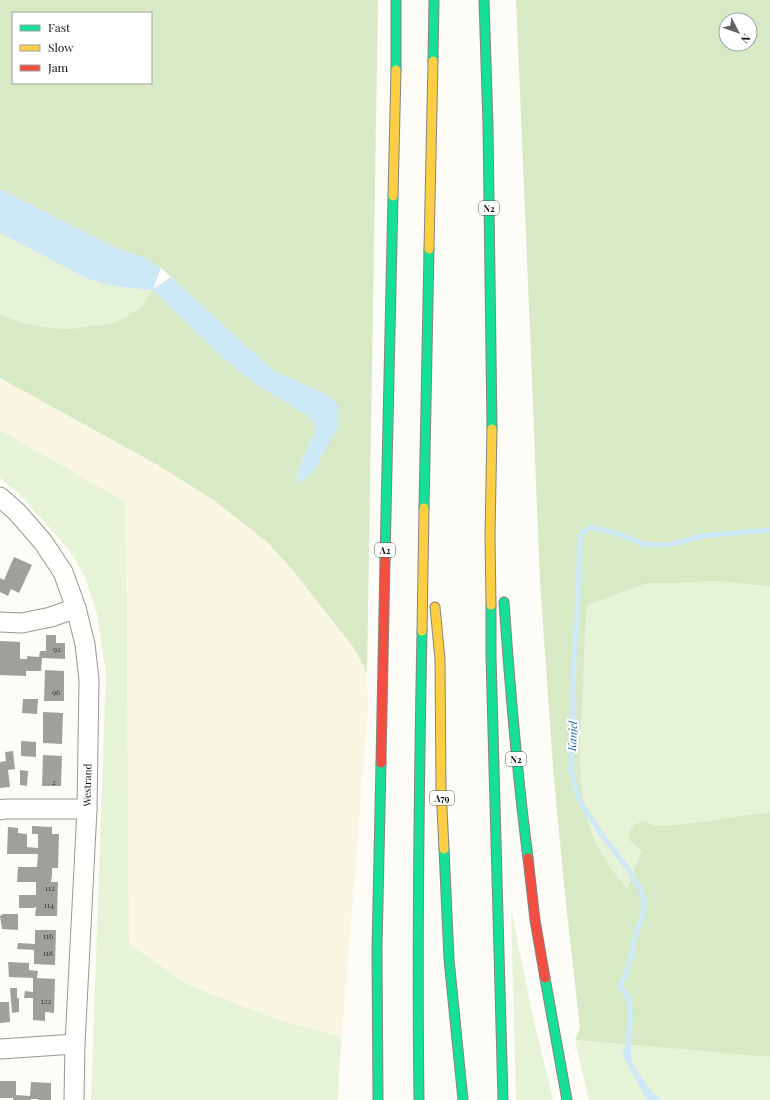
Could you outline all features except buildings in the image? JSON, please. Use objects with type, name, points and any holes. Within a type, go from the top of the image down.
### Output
[{"type":"highway","name":"A2","points":[[378,1100],[377,949],[396,64],[396,0]]},
{"type":"highway","points":[[419,1100],[418,1013],[420,744],[434,0]]},
{"type":"highway","name":"N2","points":[[484,0],[488,125],[492,415],[499,526]]},
{"type":"highway","points":[[492,415],[490,535],[491,656],[503,1100]]},
{"type":"highway","points":[[425,497],[432,574]]},
{"type":"highway","name":"N2","points":[[504,596],[510,691],[520,795],[535,920],[567,1100]]},
{"type":"highway","name":"A79","points":[[434,597],[440,660],[441,788],[449,960],[463,1100]]},
{"type":"street","name":"Westrand","points":[[0,497],[17,512],[42,542],[63,572],[76,608],[85,644],[89,680],[87,809],[75,1044],[74,1100]]},
{"type":"street","points":[[0,622],[22,623],[51,617],[76,608]]},
{"type":"street","points":[[0,810],[87,809]]},
{"type":"street","points":[[0,1049],[75,1044]]},
{"type":"shaded area","points":[[0,378],[156,464],[212,499],[266,541],[291,568],[353,647],[363,665],[367,674],[368,710],[342,1037],[276,1019],[189,985],[129,944],[126,502],[0,430]]},
{"type":"green space","points":[[0,0],[378,0],[367,674],[353,647],[291,568],[266,541],[212,499],[156,464],[0,378],[0,314],[24,323],[50,328],[72,329],[92,325],[110,324],[127,317],[143,305],[153,289],[220,355],[261,387],[305,414],[313,421],[315,434],[309,444],[297,475],[299,482],[338,428],[292,380],[275,372],[161,268],[145,258],[118,249],[0,189]]},
{"type":"green space","points":[[516,0],[770,0],[770,586],[716,581],[648,583],[587,605],[580,767],[589,825],[596,843],[603,855],[627,888],[642,850],[630,841],[628,831],[636,824],[643,821],[654,826],[676,825],[770,812],[770,1057],[575,1040],[580,1028],[554,780],[540,582]]},
{"type":"green space","points":[[0,233],[86,278],[120,287],[153,289],[143,305],[127,317],[110,324],[92,325],[72,329],[50,328],[24,323],[0,314]]},
{"type":"green space","points":[[0,430],[126,502],[129,944],[189,985],[276,1019],[342,1037],[338,1100],[91,1100],[106,674],[97,614],[86,579],[70,551],[17,492],[0,478]]},
{"type":"green space","points":[[716,581],[770,586],[770,812],[675,825],[654,826],[643,821],[642,850],[627,888],[610,867],[596,843],[585,807],[582,789],[580,751],[587,605],[647,583]]},
{"type":"green space","points":[[511,908],[534,1022],[553,1100],[516,1100]]},
{"type":"green space","points":[[575,1040],[770,1057],[770,1100],[589,1100]]},
{"type":"water","points":[[0,189],[118,249],[145,258],[161,268],[153,289],[171,277],[275,372],[325,393],[338,404],[338,428],[311,475],[298,483],[297,475],[309,444],[315,434],[313,421],[305,414],[260,387],[240,372],[220,355],[153,290],[108,285],[86,278],[0,233]]},
{"type":"water","points":[[626,1044],[633,1065],[649,1088],[661,1100],[647,1100],[622,1054]]},
{"type":"waterway","name":"Kanjel","points":[[629,1056],[628,1047],[631,1010],[626,994],[620,987],[629,965],[635,937],[643,913],[644,900],[640,888],[628,869],[602,835],[579,800],[571,770],[574,660],[580,535],[590,527],[613,532],[643,544],[669,545],[702,536],[770,530]]},
{"type":"traffic: fast","points":[[396,0],[396,70]]},
{"type":"traffic: fast","points":[[433,61],[434,0]]},
{"type":"traffic: fast","points":[[484,0],[488,125],[492,429]]},
{"type":"traffic: fast","points":[[385,560],[393,196]]},
{"type":"traffic: fast","points":[[424,508],[429,249]]},
{"type":"traffic: fast","points":[[504,602],[514,730],[528,858]]},
{"type":"traffic: fast","points":[[491,605],[491,656],[503,1100]]},
{"type":"traffic: fast","points":[[419,1100],[418,983],[422,631]]},
{"type":"traffic: fast","points":[[378,1100],[377,949],[381,763]]},
{"type":"traffic: fast","points":[[444,849],[449,959],[463,1100]]},
{"type":"traffic: fast","points":[[545,978],[567,1100]]},
{"type":"traffic: slow","points":[[429,249],[433,61]]},
{"type":"traffic: slow","points":[[393,196],[396,70]]},
{"type":"traffic: slow","points":[[491,605],[490,535],[492,429]]},
{"type":"traffic: slow","points":[[422,631],[424,508]]},
{"type":"traffic: slow","points":[[435,607],[440,659],[441,788],[444,849]]},
{"type":"traffic: jam","points":[[381,763],[385,560]]},
{"type":"traffic: jam","points":[[528,858],[535,920],[545,978]]}]
